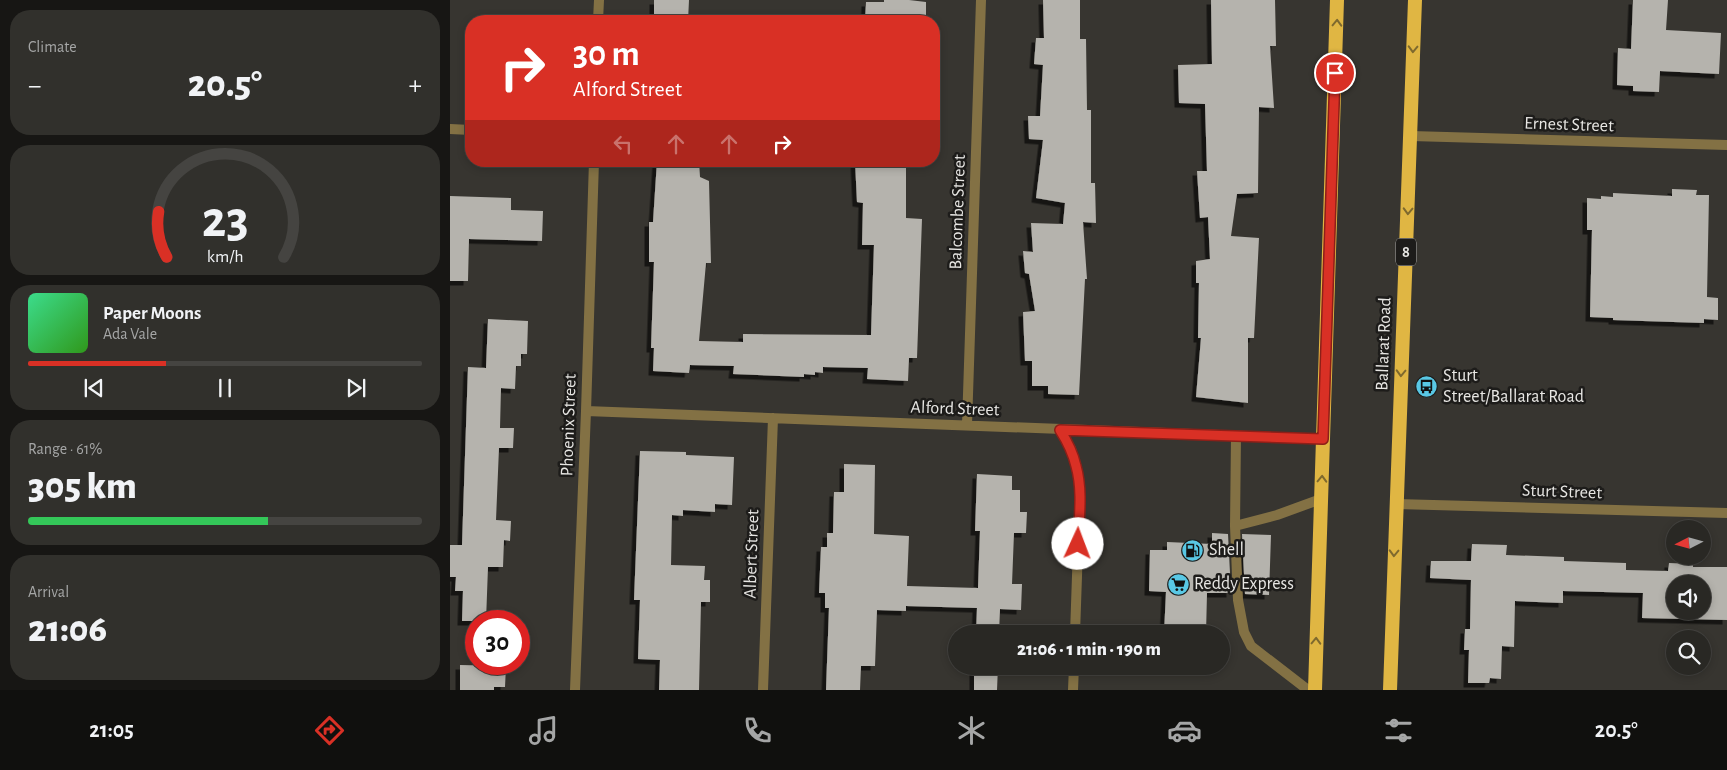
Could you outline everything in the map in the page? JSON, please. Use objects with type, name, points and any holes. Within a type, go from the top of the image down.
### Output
[{"type":"highway","points":[[1315,690],[1337,0]]},
{"type":"highway","name":"Ballarat Road","points":[[1390,690],[1415,0]]},
{"type":"street","points":[[598,15],[599,0]]},
{"type":"street","name":"Balcombe Street","points":[[967,425],[981,0]]},
{"type":"street","points":[[450,129],[465,130]]},
{"type":"street","name":"Ernest Street","points":[[1411,136],[1727,146]]},
{"type":"street","name":"Phoenix Street","points":[[575,690],[594,167]]},
{"type":"street","name":"Alford Street","points":[[586,411],[1323,439]]},
{"type":"street","name":"Albert Street","points":[[763,690],[773,418]]},
{"type":"street","points":[[1060,430],[1071,449],[1080,489],[1075,625]]},
{"type":"street","points":[[1236,436],[1235,526],[1238,600],[1247,640],[1251,646],[1308,690]]},
{"type":"street","points":[[1235,526],[1277,515],[1321,499]]},
{"type":"street","name":"Sturt Street","points":[[1396,504],[1727,513]]},
{"type":"street","points":[[1073,690],[1074,675]]},
{"type":"building","points":[[654,0],[689,0],[688,15],[654,15]]},
{"type":"building","points":[[884,0],[909,0],[926,2],[926,15],[865,15],[866,2],[884,2]]},
{"type":"building","points":[[1043,0],[1080,0],[1080,39],[1086,39],[1087,110],[1091,110],[1091,183],[1095,183],[1096,223],[1083,222],[1087,279],[1085,279],[1079,395],[1048,394],[1048,386],[1032,386],[1032,361],[1025,361],[1023,312],[1035,311],[1029,274],[1025,273],[1023,251],[1033,252],[1031,223],[1063,224],[1065,203],[1036,198],[1043,140],[1029,139],[1028,116],[1040,116],[1043,65],[1034,64],[1036,38],[1044,38]]},
{"type":"building","points":[[1211,0],[1275,0],[1276,46],[1270,46],[1274,108],[1259,107],[1258,193],[1237,194],[1231,236],[1259,238],[1254,338],[1248,338],[1248,403],[1196,397],[1201,338],[1198,338],[1199,283],[1196,283],[1196,261],[1210,259],[1208,217],[1200,218],[1197,171],[1207,171],[1205,104],[1179,103],[1178,65],[1212,64]]},
{"type":"building","points":[[1633,0],[1668,0],[1666,30],[1721,33],[1719,74],[1660,71],[1659,92],[1633,91],[1633,86],[1617,85],[1618,48],[1631,49]]},
{"type":"building","points":[[657,167],[699,167],[700,177],[709,181],[711,263],[706,263],[699,341],[743,342],[743,334],[871,335],[874,245],[862,245],[863,203],[857,202],[855,167],[906,167],[906,218],[922,219],[917,358],[909,358],[908,381],[867,379],[868,368],[823,367],[823,373],[815,372],[815,375],[804,374],[804,377],[733,374],[734,366],[690,365],[689,373],[653,371],[654,348],[651,348],[654,262],[649,262],[649,222],[653,222]]},
{"type":"building","points":[[1672,189],[1697,190],[1696,195],[1709,195],[1707,297],[1718,298],[1718,320],[1704,319],[1704,323],[1613,320],[1613,318],[1590,317],[1592,230],[1587,230],[1587,198],[1601,199],[1601,196],[1613,197],[1613,193],[1672,196]]},
{"type":"building","points":[[450,196],[511,198],[511,210],[543,211],[542,241],[469,239],[468,281],[450,281]]},
{"type":"building","points":[[488,319],[528,321],[527,354],[521,354],[521,366],[516,366],[515,389],[501,388],[500,428],[514,428],[513,448],[499,448],[496,520],[511,521],[510,541],[504,540],[503,567],[488,567],[486,610],[465,610],[465,621],[462,621],[463,591],[455,591],[456,577],[450,577],[450,545],[462,545],[468,367],[486,368]]},
{"type":"building","points":[[640,451],[686,452],[686,455],[734,457],[732,505],[715,504],[715,512],[683,510],[683,516],[672,515],[671,565],[705,566],[704,580],[710,580],[710,602],[701,602],[699,690],[659,690],[660,660],[638,659],[640,600],[634,600]]},
{"type":"building","points":[[844,464],[875,465],[874,534],[909,536],[907,586],[978,588],[980,531],[975,531],[977,474],[1012,476],[1012,490],[1020,490],[1020,512],[1027,512],[1026,533],[1014,533],[1012,584],[1022,584],[1021,610],[1000,609],[999,625],[976,625],[977,608],[906,606],[906,611],[877,610],[875,666],[861,666],[860,690],[826,690],[829,608],[825,608],[825,593],[819,593],[821,547],[827,547],[827,533],[833,533],[834,492],[844,492]]},
{"type":"building","name":"Reddy Express","points":[[1212,533],[1228,534],[1231,593],[1207,593],[1206,625],[1164,625],[1166,592],[1149,591],[1150,550],[1167,550],[1167,542],[1212,544]]},
{"type":"building","points":[[1242,534],[1271,535],[1269,595],[1245,594]]},
{"type":"building","points":[[1472,544],[1507,545],[1506,555],[1564,557],[1564,561],[1626,563],[1626,570],[1668,571],[1669,565],[1727,567],[1727,620],[1711,620],[1711,575],[1666,575],[1666,619],[1642,618],[1643,593],[1563,591],[1563,603],[1515,601],[1514,647],[1502,646],[1501,679],[1490,678],[1489,683],[1468,683],[1469,650],[1464,650],[1465,629],[1470,629],[1471,580],[1430,578],[1431,561],[1471,561]]},
{"type":"building","points":[[460,665],[465,665],[465,675],[506,675],[505,687],[494,687],[494,690],[460,690]]},
{"type":"building","points":[[974,675],[998,675],[997,690],[974,690]]},
{"type":"place","name":"Sturt Street/Ballarat Road","points":[[1427,386]]},
{"type":"place","name":"Shell","points":[[1193,550]]},
{"type":"place","name":"Reddy Express","points":[[1178,584]]},
{"type":"route","points":[[1078,544],[1080,489],[1071,449],[1060,430],[1323,439],[1335,73]]}]
